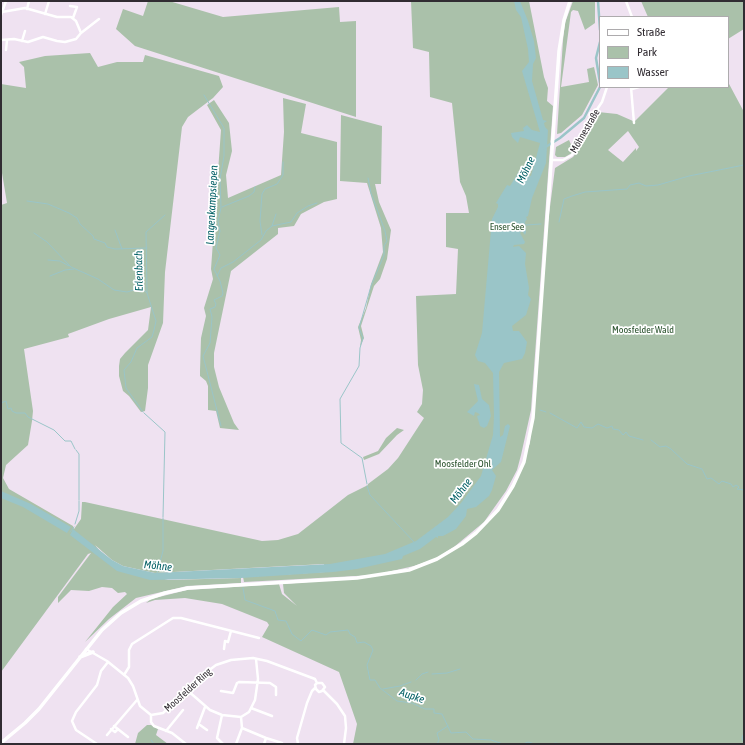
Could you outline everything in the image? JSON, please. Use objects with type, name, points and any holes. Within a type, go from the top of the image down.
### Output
[{"type":"main road","points":[[1,743],[39,709],[78,657],[102,630],[121,613],[141,601],[159,594],[198,587],[357,578],[399,572],[423,565],[450,552],[476,533],[506,498],[524,462],[531,431],[560,40],[570,1]]},
{"type":"main road","points":[[78,657],[93,652]]},
{"type":"street","points":[[1,14],[6,1]]},
{"type":"street","points":[[27,9],[29,1]]},
{"type":"street","points":[[45,14],[49,1]]},
{"type":"street","points":[[626,1],[632,16]]},
{"type":"street","points":[[70,6],[77,7],[73,18],[81,33]]},
{"type":"street","points":[[1,14],[27,9],[45,14],[73,18]]},
{"type":"street","points":[[1,40],[30,41],[43,37],[57,42],[65,42],[76,39],[81,33],[99,19]]},
{"type":"street","points":[[22,40],[25,31]]},
{"type":"street","points":[[6,50],[7,40]]},
{"type":"street","name":"Möhnestraße","points":[[552,160],[563,160],[572,155],[587,124],[602,102],[607,88]]},
{"type":"street","points":[[631,88],[634,123]]},
{"type":"street","points":[[124,675],[130,665],[129,650],[132,644],[173,618],[181,618],[259,638]]},
{"type":"street","points":[[224,649],[225,641],[228,642],[231,631]]},
{"type":"street","name":"Moosfelder Ring","points":[[85,649],[93,652],[124,675],[133,686],[137,700],[142,709],[151,714],[163,713],[208,670],[222,662],[238,659],[256,658],[282,666],[315,679],[317,683],[323,683],[323,690]]},
{"type":"street","points":[[187,690],[205,707],[222,716],[241,717],[252,708],[255,700],[257,683],[256,658]]},
{"type":"street","points":[[97,744],[76,730],[72,721],[76,712],[97,685],[101,671],[108,662]]},
{"type":"street","points":[[222,691],[234,693],[237,683],[240,682],[274,684],[277,689],[276,695]]},
{"type":"street","points":[[298,744],[297,738],[307,703],[317,683]]},
{"type":"street","points":[[315,688],[319,692],[323,690],[337,704],[345,716],[346,728],[344,744]]},
{"type":"street","points":[[107,735],[137,700]]},
{"type":"street","points":[[205,707],[199,726],[207,730]]},
{"type":"street","points":[[252,708],[272,716]]},
{"type":"street","points":[[166,731],[183,710]]},
{"type":"street","points":[[151,714],[153,724],[186,744]]},
{"type":"street","points":[[222,716],[217,738],[223,744]]},
{"type":"street","points":[[236,744],[242,728],[241,717]]},
{"type":"street","points":[[114,726],[128,738]]},
{"type":"street","points":[[242,728],[282,743]]},
{"type":"street","points":[[112,729],[115,732],[118,729]]},
{"type":"street","points":[[264,744],[266,738]]},
{"type":"green space","points":[[148,1],[169,1],[223,17],[339,7],[340,22],[356,21],[356,117],[135,46],[116,29],[123,9],[143,16]]},
{"type":"green space","name":"Moosfelder Ohl","points":[[411,1],[529,1],[544,77],[548,88],[547,101],[553,106],[531,410],[517,470],[506,491],[484,522],[454,547],[435,559],[414,566],[374,575],[244,582],[243,577],[325,572],[324,564],[155,573],[123,566],[112,560],[95,545],[110,564],[168,580],[241,578],[241,583],[187,586],[136,598],[109,619],[85,642],[113,607],[127,594],[125,592],[118,593],[112,588],[102,587],[89,591],[71,590],[58,603],[58,597],[91,553],[88,554],[1,672],[1,205],[7,203],[1,167],[1,84],[26,88],[24,67],[19,62],[45,56],[90,53],[98,67],[117,62],[143,62],[145,55],[219,76],[223,87],[213,98],[188,117],[182,127],[165,272],[163,323],[148,365],[148,388],[145,411],[141,412],[129,396],[123,391],[119,376],[119,366],[120,359],[148,330],[151,307],[109,319],[68,334],[69,337],[24,349],[33,411],[32,421],[28,445],[6,465],[3,478],[9,489],[73,526],[74,529],[81,519],[82,502],[85,502],[262,541],[278,540],[298,534],[348,495],[368,485],[388,469],[398,458],[424,418],[417,412],[422,404],[423,390],[418,365],[416,296],[456,294],[458,249],[446,247],[446,213],[469,213],[466,196],[460,182],[452,103],[430,97],[429,52],[413,48]]},
{"type":"green space","points":[[573,1],[595,1],[595,23],[585,30],[578,11],[573,10],[571,12],[561,87],[589,82],[587,69],[594,67],[598,85],[582,115],[561,133],[557,134],[565,23]]},
{"type":"green space","points":[[641,1],[744,1],[744,29],[729,38],[729,16],[648,16]]},
{"type":"green space","name":"Moosfelder Wald","points":[[729,84],[744,112],[744,744],[353,744],[357,724],[339,672],[262,637],[269,625],[267,622],[222,604],[185,598],[155,600],[146,603],[151,599],[187,590],[279,584],[282,594],[297,606],[284,593],[283,584],[372,577],[423,565],[462,544],[498,510],[516,481],[530,443],[547,230],[555,168],[573,157],[585,131],[598,112],[617,114],[633,121],[633,123],[668,88],[729,88]],"holes":[[[628,131],[639,147],[636,151],[636,148],[623,162],[608,150]]]},
{"type":"green space","points":[[283,98],[306,104],[301,133],[337,142],[337,199],[324,202],[301,214],[294,226],[278,228],[278,234],[231,271],[214,353],[214,367],[219,387],[234,423],[239,430],[220,428],[216,411],[208,410],[208,386],[206,381],[200,376],[201,338],[206,316],[204,308],[213,279],[211,269],[221,130],[207,105],[214,100],[229,123],[232,151],[226,175],[228,198],[281,175],[284,132]]},
{"type":"green space","points":[[341,115],[382,126],[381,184],[375,184],[379,202],[391,230],[387,259],[380,279],[374,286],[361,326],[364,338],[360,347],[361,340],[358,327],[366,308],[371,284],[383,252],[381,228],[367,183],[340,181]]},
{"type":"green space","points":[[569,140],[573,149],[572,153],[565,157],[557,157],[555,155],[556,147]]},
{"type":"green space","points":[[397,428],[404,430],[397,435],[379,454],[364,460],[363,457],[378,451],[386,438]]},
{"type":"green space","points":[[147,725],[151,725],[158,729],[156,735],[168,744],[135,744],[138,733]]},
{"type":"water","name":"Enser See","points":[[514,1],[520,1],[534,41],[536,58],[533,64],[532,81],[543,120],[547,121],[544,123],[545,127],[548,130],[546,163],[532,198],[528,216],[526,217],[525,235],[522,231],[520,233],[525,242],[524,244],[514,245],[513,247],[519,246],[526,253],[525,264],[529,288],[528,295],[531,299],[526,315],[512,326],[513,331],[519,331],[527,342],[522,359],[504,363],[499,372],[500,437],[503,435],[505,426],[508,424],[510,426],[501,462],[492,470],[496,476],[489,496],[476,507],[467,509],[466,516],[456,529],[443,536],[438,536],[438,538],[436,537],[420,549],[403,556],[402,559],[357,569],[241,578],[150,580],[117,571],[70,535],[73,529],[112,560],[123,566],[155,573],[330,564],[385,554],[416,541],[448,517],[461,503],[481,476],[493,435],[493,373],[485,363],[478,361],[475,355],[482,333],[492,219],[498,207],[498,204],[496,203],[507,185],[510,186],[521,168],[526,166],[526,176],[531,176],[540,143],[520,137],[518,143],[512,137],[511,133],[524,131],[523,128],[527,125],[532,130],[540,132],[522,71],[529,62],[528,49],[521,17],[516,10]]},
{"type":"water","points":[[474,384],[479,385],[482,399],[489,405],[491,416],[487,426],[484,428],[480,426],[477,416],[480,415],[478,413],[475,412],[474,416],[467,412],[478,401]]},
{"type":"water","points":[[1,491],[31,504],[71,527],[67,533],[23,507],[1,498]]},
{"type":"waterway","points":[[598,1],[599,16]]},
{"type":"waterway","points":[[599,46],[596,58],[599,77]]},
{"type":"waterway","points":[[544,148],[560,138],[584,118],[599,88]]},
{"type":"waterway","name":"Langenkampsiepen","points":[[204,95],[224,128],[224,156],[220,179],[221,208],[218,221],[220,231],[216,248],[220,255],[214,269],[220,281],[223,293],[222,296],[214,300],[216,304],[215,307],[210,309],[212,317],[210,343],[203,356],[221,426]]},
{"type":"waterway","points":[[262,235],[260,221],[262,194],[265,189],[277,184],[283,175],[283,162]]},
{"type":"waterway","points":[[559,222],[564,199],[572,196],[585,192],[627,189],[630,185],[639,183],[646,186],[658,185],[689,176],[744,165]]},
{"type":"waterway","points":[[367,484],[362,458],[341,443],[340,399],[359,366],[360,348],[363,338],[359,328],[371,286],[384,255],[384,246],[387,241],[385,231],[371,193],[368,178]]},
{"type":"waterway","points":[[222,207],[249,196],[254,192],[255,187]]},
{"type":"waterway","points":[[27,201],[48,204],[69,213],[77,218],[80,224],[93,236],[94,239],[105,243],[107,247],[115,249],[147,248]]},
{"type":"waterway","points":[[272,226],[291,222],[297,213],[308,206],[317,203]]},
{"type":"waterway","points":[[217,276],[221,268],[233,262],[261,240],[266,231],[272,226],[276,214]]},
{"type":"waterway","name":"Erlenbach","points":[[143,412],[126,388],[124,370],[131,362],[137,348],[152,337],[154,330],[156,321],[147,293],[146,232],[165,215]]},
{"type":"waterway","points":[[526,225],[541,224]]},
{"type":"waterway","points":[[115,230],[122,249]]},
{"type":"waterway","points":[[34,233],[47,242],[71,267],[98,279],[114,290],[127,292],[137,289],[144,290],[147,293]]},
{"type":"waterway","points":[[48,260],[60,261],[69,266]]},
{"type":"waterway","points":[[50,276],[65,270],[74,269]]},
{"type":"waterway","points":[[1,403],[6,401],[8,409],[11,408],[12,411],[16,413],[25,413],[28,417],[54,430],[65,441],[71,441],[75,449]]},
{"type":"waterway","points":[[540,410],[546,412]]},
{"type":"waterway","name":"Erlenbach","points":[[144,413],[165,432],[163,517]]},
{"type":"waterway","points":[[550,413],[577,428],[581,422],[584,427],[592,428],[598,424],[607,428],[612,426],[613,429],[619,430],[623,435],[626,432],[629,436],[643,440]]},
{"type":"waterway","points":[[651,440],[660,447],[666,446],[671,449],[687,464],[702,469],[707,479],[711,478],[719,484],[722,481],[731,484],[733,487],[736,485],[739,487],[737,489],[744,490]]},
{"type":"waterway","points":[[76,450],[79,454],[79,500]]},
{"type":"waterway","points":[[367,486],[370,495],[414,542]]},
{"type":"waterway","points":[[75,524],[79,511],[79,501]]},
{"type":"waterway","name":"Erlenbach","points":[[157,573],[163,551],[163,518]]},
{"type":"waterway","name":"Möhne","points":[[70,532],[74,527]]},
{"type":"waterway","name":"Aupke","points":[[243,588],[245,600],[275,611],[278,620],[286,621],[292,634],[301,641],[312,630],[326,635],[330,632],[348,630],[350,634],[355,637],[357,643],[364,642],[371,646],[373,650],[367,665],[370,680],[375,680],[380,688],[397,701],[412,703],[425,709],[434,709],[434,713],[442,714],[451,733],[466,732],[473,739],[491,740],[503,744]]},
{"type":"waterway","points":[[432,674],[447,673],[460,669]]},
{"type":"waterway","points":[[416,680],[422,674],[428,672]]},
{"type":"waterway","points":[[383,689],[400,686],[411,682]]},
{"type":"waterway","points":[[437,744],[439,740],[437,733],[448,726]]},
{"type":"waterway","points":[[744,733],[742,738],[744,743]]},
{"type":"waterway","points":[[151,740],[154,744]]},
{"type":"waterway","name":"Aupke","points":[[523,744],[528,742],[535,744]]},
{"type":"waterway","name":"Aupke","points":[[555,743],[562,744]]}]
